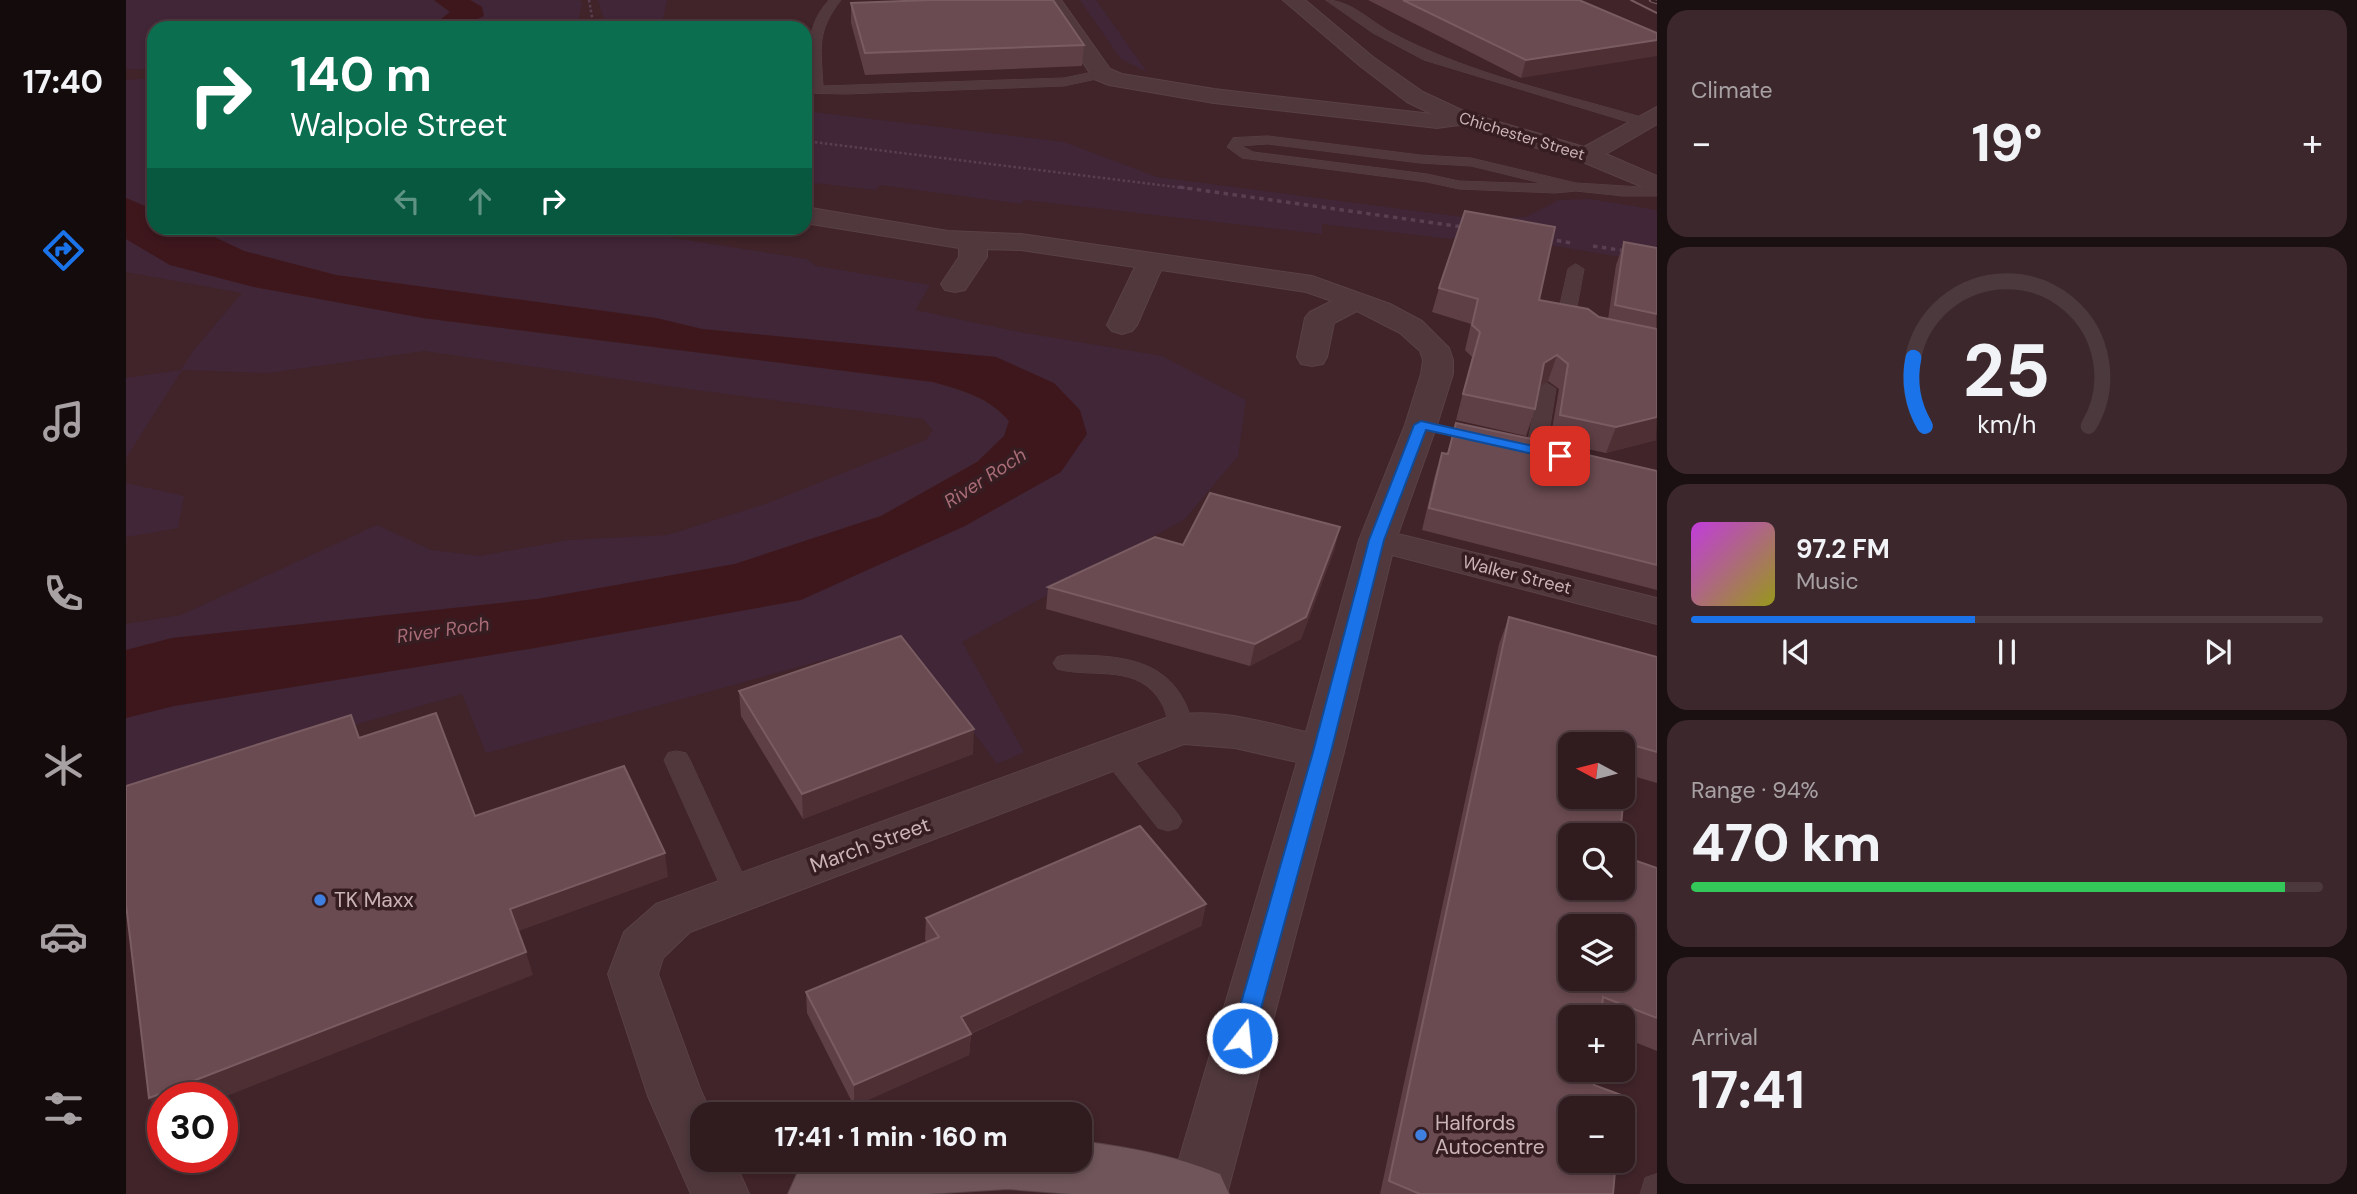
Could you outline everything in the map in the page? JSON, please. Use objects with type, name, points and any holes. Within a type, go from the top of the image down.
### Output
[{"type":"main road","points":[[817,1194],[848,1181],[952,1161],[1095,1167],[1199,1194]]},
{"type":"street","points":[[1051,0],[1102,74],[1136,85],[1437,121],[1460,118]]},
{"type":"street","name":"Chichester Street","points":[[1293,0],[1366,61],[1415,97],[1460,118],[1587,155],[1657,185]]},
{"type":"street","points":[[1587,155],[1650,118]]},
{"type":"street","points":[[1587,155],[1657,158]]},
{"type":"street","points":[[812,216],[948,239],[1021,242],[1312,284],[1411,327],[1434,348],[1438,360],[1434,428],[1377,540],[1322,752],[1199,1194]]},
{"type":"street","points":[[955,284],[972,257],[973,240]]},
{"type":"street","points":[[1122,325],[1151,261]]},
{"type":"street","points":[[1312,357],[1320,318],[1356,301]]},
{"type":"street","name":"Walker Street","points":[[1377,540],[1657,611]]},
{"type":"street","name":"March Street","points":[[690,1127],[670,1083],[633,974],[642,947],[673,918],[1181,729],[1217,729],[1322,752]]},
{"type":"street","points":[[710,1172],[720,1194]]},
{"type":"lane","points":[[812,74],[815,30],[822,13],[835,0]]},
{"type":"lane","points":[[1332,0],[1377,30],[1428,57],[1650,118]]},
{"type":"lane","points":[[812,89],[1064,82],[1102,74]]},
{"type":"lane","points":[[1576,187],[1555,189],[1459,185],[1427,178],[1253,156],[1242,154],[1234,148],[1238,141],[1251,139],[1420,159],[1471,162],[1576,187],[1657,192]]},
{"type":"lane","points":[[1576,269],[1567,313],[1580,327],[1594,336]]},
{"type":"lane","points":[[1537,451],[1546,389]]},
{"type":"lane","points":[[1065,663],[1118,663],[1153,678],[1174,703],[1181,729]]},
{"type":"lane","points":[[1114,754],[1168,821]]},
{"type":"lane","points":[[677,760],[737,894]]},
{"type":"path","points":[[589,0],[593,21]]},
{"type":"path","points":[[812,142],[1181,187],[1467,228]]},
{"type":"path","points":[[1548,239],[1576,243]]},
{"type":"path","points":[[1589,245],[1630,251]]},
{"type":"shaded area","points":[[126,0],[434,0],[450,12],[439,21],[147,21],[147,69],[126,69]]},
{"type":"shaded area","points":[[470,0],[579,0],[582,3],[579,18],[581,21],[471,21],[482,7]]},
{"type":"shaded area","points":[[598,0],[667,0],[662,21],[604,20]]},
{"type":"shaded area","points":[[1080,0],[1096,0],[1147,72],[1121,59]]},
{"type":"shaded area","points":[[147,78],[147,207],[126,198],[126,80]]},
{"type":"shaded area","points":[[812,112],[1064,142],[1157,177],[1470,218],[1526,217],[1559,200],[1590,199],[1657,210],[1657,263],[1471,232],[1451,239],[1322,224],[1322,234],[1024,200],[1021,204],[880,185],[875,190],[812,183]]},
{"type":"shaded area","points":[[210,235],[654,235],[807,259],[816,266],[930,285],[915,310],[1019,332],[1162,356],[1246,400],[1238,456],[1185,519],[962,642],[1024,752],[997,764],[904,638],[486,753],[462,694],[126,791],[126,718],[174,706],[535,648],[801,600],[1061,472],[996,357],[702,329],[656,318],[336,275],[244,251]]},
{"type":"shaded area","points":[[126,239],[170,265],[254,287],[423,318],[933,382],[983,400],[1009,421],[1004,436],[977,462],[881,516],[735,564],[537,599],[172,638],[126,650],[126,624],[181,615],[377,525],[431,550],[480,556],[569,540],[668,535],[771,502],[926,440],[933,430],[923,419],[424,351],[268,373],[182,370],[126,458],[126,378],[181,370],[193,351],[242,293],[126,272]]},
{"type":"shaded area","points":[[126,483],[184,496],[178,528],[126,537]]},
{"type":"water","points":[[434,0],[470,0],[482,7],[484,16],[473,21],[439,21],[450,12]]},
{"type":"water","name":"River Roch","points":[[126,198],[147,207],[147,235],[210,235],[244,251],[336,275],[656,318],[702,329],[996,357],[1054,383],[1080,410],[1087,434],[1061,472],[965,526],[801,600],[535,648],[174,706],[126,718],[126,650],[172,638],[537,599],[735,564],[881,516],[977,462],[1004,436],[1009,421],[984,400],[933,382],[423,318],[254,287],[170,265],[126,239]]},
{"type":"building","points":[[1053,0],[1084,45],[865,53],[851,3]]},
{"type":"building","points":[[1403,0],[1579,0],[1657,33],[1657,40],[1526,60]]},
{"type":"building","points":[[1465,211],[1555,227],[1539,300],[1588,309],[1599,317],[1657,329],[1657,417],[1616,427],[1560,415],[1568,364],[1557,355],[1544,363],[1535,409],[1463,394],[1480,332],[1472,325],[1478,299],[1439,288]]},
{"type":"building","points":[[1624,242],[1657,248],[1657,314],[1615,305]]},
{"type":"building","points":[[1456,423],[1560,445],[1553,447],[1657,471],[1657,565],[1429,508],[1442,453],[1448,454]]},
{"type":"building","points":[[1210,493],[1340,527],[1306,617],[1255,644],[1048,587],[1155,537],[1183,545]]},
{"type":"building","points":[[1509,617],[1657,657],[1657,752],[1635,746],[1635,732],[1558,732],[1558,809],[1623,809],[1621,823],[1558,823],[1558,900],[1635,900],[1635,860],[1657,868],[1657,1018],[1635,1009],[1635,1005],[1624,1005],[1603,997],[1602,1005],[1558,1005],[1558,1082],[1594,1082],[1594,1085],[1621,1095],[1558,1096],[1558,1173],[1615,1173],[1613,1194],[1420,1194],[1389,1181]]},
{"type":"building","points":[[901,636],[974,729],[802,794],[739,691]]},
{"type":"building","name":"TK Maxx","points":[[436,713],[475,816],[624,766],[665,853],[510,909],[526,952],[190,1082],[147,1082],[126,904],[126,786],[351,715],[359,738]]},
{"type":"building","points":[[1140,826],[1206,904],[961,1017],[971,1034],[854,1085],[806,992],[939,937],[926,918]]},
{"type":"tram line","points":[[1631,0],[1657,13]]},
{"type":"railway","points":[[1651,0],[1657,2]]},
{"type":"place","name":"TK Maxx","points":[[320,900]]},
{"type":"place","name":"Halfords Autocentre","points":[[1421,1135]]},
{"type":"route","points":[[1242,1038],[1322,752],[1377,540],[1421,425],[1560,456]]}]
